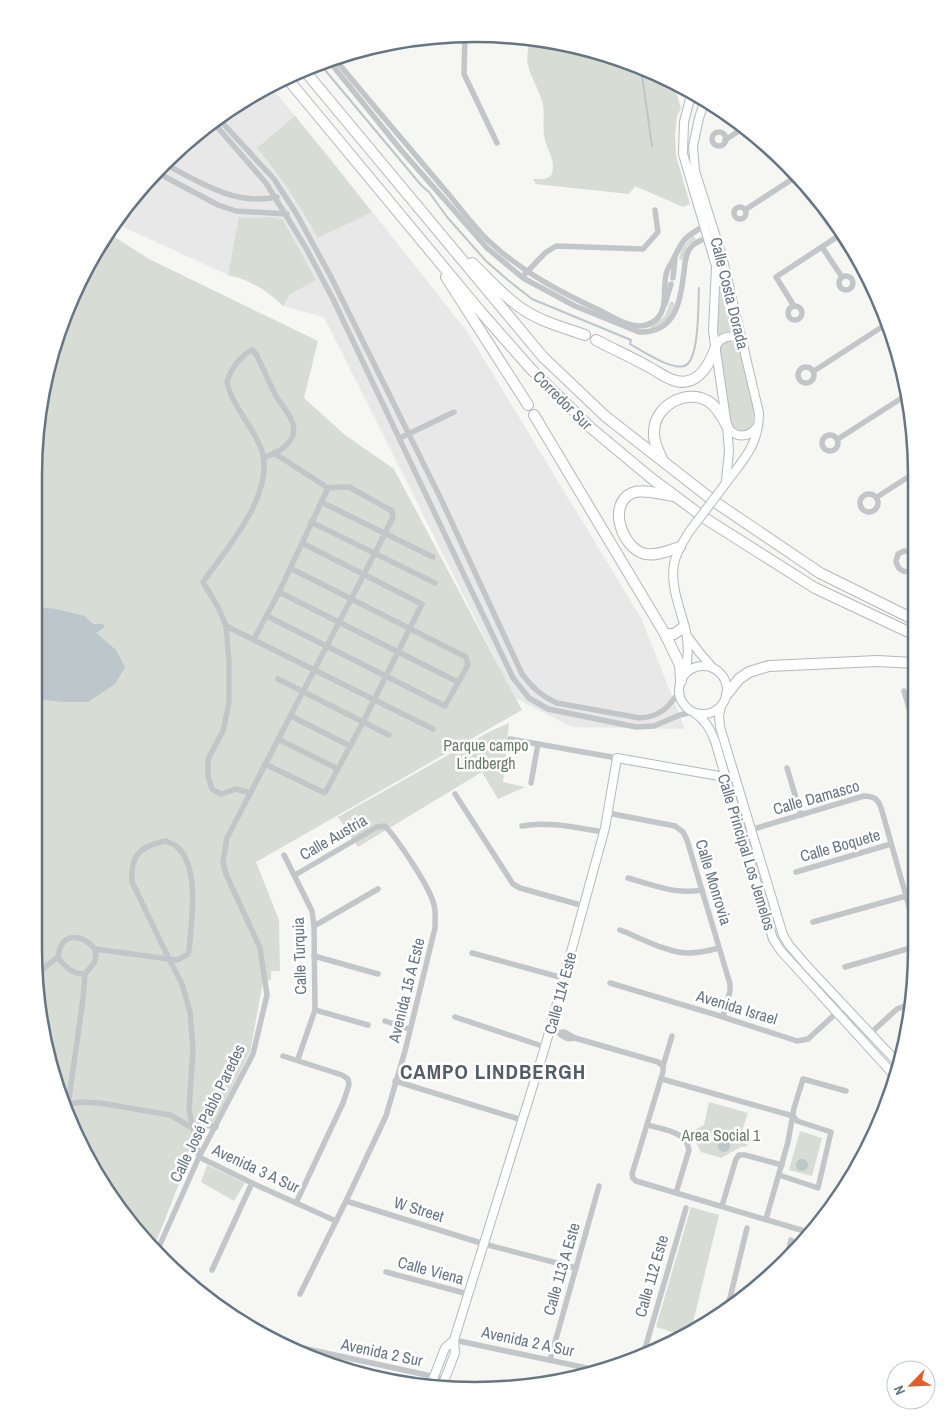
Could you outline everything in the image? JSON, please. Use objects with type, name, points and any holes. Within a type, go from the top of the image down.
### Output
[{"type":"highway","name":"Corredor Sur","points":[[309,76],[544,357],[605,416],[715,502],[820,573],[908,617]]},
{"type":"highway","name":"Corredor Sur","points":[[292,84],[480,311],[531,368],[591,428],[651,478],[706,519],[815,588],[908,632]]},
{"type":"highway","points":[[409,223],[528,405]]},
{"type":"highway","points":[[433,224],[508,298],[523,310],[550,323],[585,335]]},
{"type":"highway","points":[[596,340],[665,377],[679,382],[692,380],[700,375],[709,363],[714,349]]},
{"type":"highway","points":[[664,464],[655,443],[654,431],[657,418],[667,405],[682,398],[701,398],[713,405],[727,426]]},
{"type":"highway","points":[[534,415],[665,634],[680,666],[681,682]]},
{"type":"highway","points":[[676,497],[643,492],[632,493],[626,498],[618,515],[620,529],[634,549],[641,553],[648,555],[680,547]]},
{"type":"highway","points":[[665,634],[674,634],[685,630]]},
{"type":"highway","points":[[727,694],[739,679],[749,672],[761,668],[857,662],[908,662]]},
{"type":"main road","name":"Calle Costa Dorada","points":[[690,100],[682,138],[683,154],[716,266],[713,330],[714,349],[727,426],[728,451],[725,484]]},
{"type":"main road","name":"Calle Costa Dorada","points":[[702,107],[693,146],[695,171],[714,228],[758,405],[756,436],[748,454],[725,484]]},
{"type":"main road","points":[[714,349],[719,340],[725,337],[735,337],[743,342]]},
{"type":"main road","points":[[727,426],[734,434],[746,436],[753,432],[758,423]]},
{"type":"main road","points":[[685,630],[699,652],[723,677],[727,688],[727,694],[721,706],[709,714],[693,712],[684,705],[681,682],[688,654],[685,630],[674,588],[673,574],[674,563],[680,547],[725,484]]},
{"type":"main road","points":[[681,682],[690,670],[702,666],[715,669]]},
{"type":"main road","name":"Calle Principal Los Jemelos","points":[[721,706],[719,721],[728,756],[783,935],[789,945],[895,1059]]},
{"type":"main road","name":"Calle Principal Los Jemelos","points":[[693,712],[704,719],[710,730],[773,939],[780,951],[891,1072]]},
{"type":"main road","points":[[617,758],[728,777],[730,773],[728,756]]},
{"type":"main road","name":"Calle 114 Este","points":[[445,1379],[455,1353],[454,1340],[550,1030],[604,832],[617,758]]},
{"type":"main road","points":[[731,796],[734,792],[740,795]]},
{"type":"main road","points":[[738,823],[750,830],[744,843]]},
{"type":"main road","name":"Calle 114 Este","points":[[432,1380],[444,1348],[454,1340]]},
{"type":"street","points":[[465,42],[464,74],[497,144]]},
{"type":"street","points":[[339,64],[491,243],[524,275],[629,324],[641,326],[651,323],[659,316],[664,308],[672,281],[677,249],[683,240],[704,226]]},
{"type":"street","points":[[333,66],[402,150],[487,248],[524,275],[575,306],[639,332],[651,332],[661,328],[669,323],[675,314],[686,257],[690,248],[697,242],[708,238]]},
{"type":"street","points":[[223,124],[274,179],[296,213],[330,275],[443,503],[522,674],[539,693],[556,703],[640,718],[653,716],[664,711],[672,702],[681,682]]},
{"type":"street","points":[[218,128],[266,183],[306,248],[333,299],[400,438],[513,678],[530,698],[554,712],[636,727],[649,727],[693,712]]},
{"type":"street","points":[[725,140],[739,132]]},
{"type":"street","points":[[171,167],[231,196],[253,200],[276,198],[285,195]]},
{"type":"street","points":[[163,176],[218,205],[236,211],[296,213]]},
{"type":"street","points":[[745,210],[792,180]]},
{"type":"street","points":[[524,275],[545,253],[556,246],[643,249],[658,232],[654,210]]},
{"type":"street","points":[[794,306],[776,277],[837,237]]},
{"type":"street","points":[[822,247],[842,277]]},
{"type":"street","points":[[664,308],[667,270],[675,257]]},
{"type":"street","points":[[814,371],[882,327]]},
{"type":"street","points":[[264,457],[289,443],[294,429],[291,419],[276,396],[256,354],[252,350],[235,366],[227,382],[242,416],[252,430],[264,457],[265,468],[259,492],[242,528],[203,582],[219,609],[226,626],[229,661],[229,703],[223,731],[208,759],[208,776],[212,789],[221,794],[236,789],[250,793],[393,516],[390,509],[349,488],[340,486],[328,488],[274,453]]},
{"type":"street","points":[[838,439],[901,398]]},
{"type":"street","points":[[400,438],[454,412]]},
{"type":"street","points":[[876,497],[908,477]]},
{"type":"street","points":[[254,639],[279,592],[328,488]]},
{"type":"street","points":[[321,502],[433,557]]},
{"type":"street","points":[[433,508],[443,503]]},
{"type":"street","points":[[311,522],[436,583]]},
{"type":"street","points":[[265,764],[325,793],[422,604],[302,543]]},
{"type":"street","points":[[908,552],[898,554],[896,561],[899,568],[904,572],[908,571]]},
{"type":"street","points":[[267,616],[445,706],[468,665],[466,657],[290,568]]},
{"type":"street","points":[[279,592],[458,682]]},
{"type":"street","points":[[226,626],[432,729]]},
{"type":"street","points":[[278,679],[389,735]]},
{"type":"street","points":[[904,691],[908,705]]},
{"type":"street","points":[[291,716],[350,746]]},
{"type":"street","points":[[278,739],[338,769]]},
{"type":"street","points":[[510,739],[617,758]]},
{"type":"street","points":[[530,783],[538,744]]},
{"type":"street","points":[[787,768],[801,815]]},
{"type":"street","name":"Calle José Pablo Paredes","points":[[160,1246],[199,1156],[253,1054],[267,995],[260,948],[226,874],[223,862],[227,838],[250,793]]},
{"type":"street","points":[[455,794],[513,884],[520,888],[584,906]]},
{"type":"street","name":"Calle Damasco","points":[[750,830],[864,796],[873,796],[879,802],[892,844]]},
{"type":"street","name":"Calle Monrovia","points":[[608,813],[675,826],[683,832],[730,984],[723,1017]]},
{"type":"street","points":[[522,826],[534,823],[551,824],[604,832]]},
{"type":"street","name":"Calle Austria","points":[[295,875],[377,827],[385,826]]},
{"type":"street","name":"Avenida 15 A Este","points":[[300,1294],[386,1116],[405,1051],[435,928],[434,906],[429,890],[385,826]]},
{"type":"street","name":"Avenida 3 A Sur","points":[[169,959],[178,960],[187,955],[189,951],[192,872],[185,856],[176,845],[166,842],[153,844],[143,849],[135,857],[131,868],[132,882],[169,959],[182,984],[190,1012],[193,1049],[189,1110],[191,1127],[199,1156],[252,1183],[336,1221]]},
{"type":"street","points":[[892,844],[908,903]]},
{"type":"street","name":"Calle Boquete","points":[[796,872],[892,844]]},
{"type":"street","name":"Calle Turquia","points":[[284,855],[312,911],[314,926],[315,1010],[298,1060]]},
{"type":"street","points":[[628,878],[671,891],[688,892],[702,890]]},
{"type":"street","points":[[314,926],[378,889]]},
{"type":"street","points":[[813,922],[906,896]]},
{"type":"street","points":[[620,930],[675,951],[700,953],[719,948]]},
{"type":"street","points":[[85,974],[78,974],[72,971],[64,965],[58,956],[59,948],[64,942],[76,937],[85,940],[95,949],[169,959]]},
{"type":"street","points":[[69,1099],[84,999],[85,974],[94,963],[95,949]]},
{"type":"street","points":[[845,967],[908,950]]},
{"type":"street","points":[[472,953],[563,978]]},
{"type":"street","points":[[43,970],[58,956]]},
{"type":"street","points":[[314,956],[378,974]]},
{"type":"street","name":"Avenida Israel","points":[[610,983],[797,1041],[808,1039],[844,1006]]},
{"type":"street","points":[[862,1041],[897,1009],[905,1006]]},
{"type":"street","points":[[315,1010],[368,1025]]},
{"type":"street","points":[[455,1017],[545,1047]]},
{"type":"street","points":[[385,1021],[410,1029]]},
{"type":"street","points":[[550,1030],[570,1040],[575,1038],[658,1062],[663,1066]]},
{"type":"street","points":[[672,1036],[663,1066],[662,1078],[632,1174],[633,1178],[636,1181],[804,1231]]},
{"type":"street","points":[[283,1056],[342,1074],[348,1079],[349,1085],[343,1103],[296,1203]]},
{"type":"street","points":[[662,1078],[793,1116],[797,1121],[832,1132],[818,1188],[778,1175]]},
{"type":"street","points":[[766,1219],[782,1165],[803,1079],[846,1091]]},
{"type":"street","points":[[395,1081],[522,1120]]},
{"type":"street","points":[[71,1104],[100,1103],[170,1115],[191,1127],[206,1125],[216,1127]]},
{"type":"street","points":[[648,1125],[680,1135],[688,1143],[689,1150],[676,1193]]},
{"type":"street","points":[[722,1206],[736,1159],[739,1155],[744,1154],[782,1165]]},
{"type":"street","points":[[212,1270],[252,1183]]},
{"type":"street","name":"Calle 113 A Este","points":[[550,1360],[599,1186]]},
{"type":"street","name":"W Street","points":[[346,1201],[484,1244],[576,1268]]},
{"type":"street","name":"Calle 112 Este","points":[[645,1348],[686,1208]]},
{"type":"street","points":[[729,1300],[747,1228]]},
{"type":"street","points":[[790,1247],[792,1240]]},
{"type":"street","name":"Calle Viena","points":[[386,1272],[468,1294]]},
{"type":"street","name":"Avenida 2 A Sur","points":[[454,1340],[587,1368]]},
{"type":"street","name":"Avenida 2 Sur","points":[[309,1349],[445,1379]]},
{"type":"shaded area","points":[[275,92],[326,153],[468,333],[641,618],[685,729],[572,727],[515,698],[324,317],[283,306],[267,291],[243,278],[228,275],[122,226],[150,190],[190,150],[235,115]]},
{"type":"shaded area","points":[[42,608],[57,609],[84,616],[93,624],[103,624],[105,627],[96,633],[116,650],[125,667],[115,684],[88,702],[42,700]]},
{"type":"shaded area","points":[[724,1140],[730,1146],[724,1152],[718,1146]]},
{"type":"shaded area","points":[[800,1159],[804,1159],[808,1165],[804,1171],[800,1171],[796,1167],[796,1163]]},
{"type":"green space","points":[[529,46],[588,57],[641,75],[676,92],[681,108],[677,116],[675,135],[676,156],[690,204],[683,207],[635,186],[629,194],[536,184],[533,179],[544,179],[551,176],[553,166],[544,136],[543,105],[531,75],[527,55]]},
{"type":"green space","points":[[295,116],[372,212],[318,238],[290,192],[257,148]]},
{"type":"green space","points":[[239,217],[273,217],[283,220],[316,280],[290,294],[283,306],[258,286],[228,275]]},
{"type":"green space","points":[[693,236],[696,239],[688,245],[682,260],[680,260],[682,248]]},
{"type":"green space","points":[[114,237],[149,259],[318,341],[304,398],[345,435],[394,469],[522,710],[256,862],[279,920],[280,971],[271,971],[271,980],[263,982],[250,1052],[217,1118],[191,1153],[156,1242],[115,1190],[87,1141],[75,1115],[57,1062],[46,1006],[43,978],[43,447],[51,391],[65,336],[87,284]]},
{"type":"green space","points":[[721,277],[733,331],[717,336]]},
{"type":"green space","points":[[670,302],[674,302],[673,312],[664,322],[652,329],[650,327],[665,316]]},
{"type":"green space","points":[[730,341],[738,346],[754,408],[752,427],[743,431],[735,429],[730,424],[719,352],[723,345]]},
{"type":"green space","name":"Parque campo Lindbergh","points":[[509,723],[503,782],[525,787],[498,799],[482,772],[358,847],[338,817],[489,732]]},
{"type":"green space","name":"Area Social 1","points":[[709,1102],[748,1113],[741,1134],[748,1146],[741,1147],[721,1158],[701,1152],[691,1132],[704,1125]]},
{"type":"green space","points":[[800,1131],[822,1138],[812,1176],[789,1170]]},
{"type":"green space","points":[[207,1165],[245,1183],[234,1201],[201,1182]]},
{"type":"green space","points":[[691,1207],[719,1215],[693,1324],[676,1333],[656,1327]]},
{"type":"waterway","points":[[325,69],[486,261],[532,299],[631,340],[630,344],[664,363],[684,366],[689,362],[696,343],[699,288]]},
{"type":"waterway","points":[[642,75],[652,146]]},
{"type":"district","name":"CAMPO LINDBERGH","points":[[493,1072]]}]
